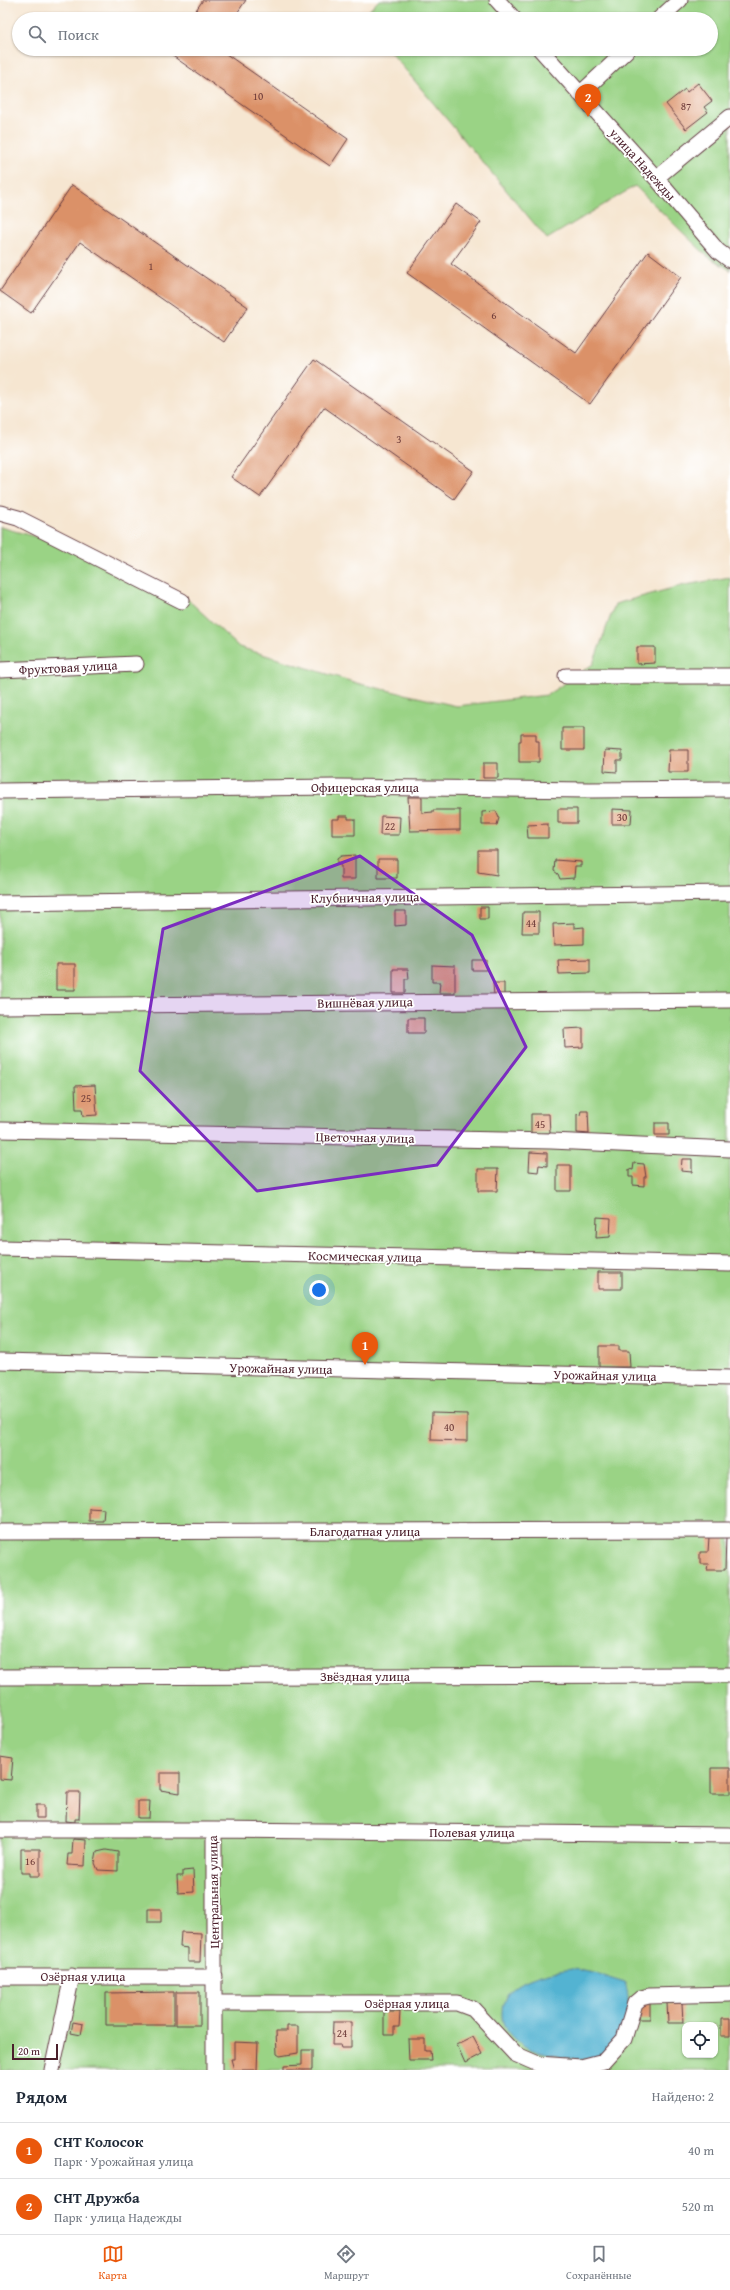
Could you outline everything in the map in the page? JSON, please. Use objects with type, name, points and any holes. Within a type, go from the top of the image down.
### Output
[{"type":"street","points":[[497,0],[508,12]]},
{"type":"street","points":[[667,12],[680,0]]},
{"type":"street","name":"улица Надежды","points":[[546,56],[656,178],[718,251],[730,260]]},
{"type":"street","points":[[580,94],[621,56]]},
{"type":"street","points":[[656,178],[730,117]]},
{"type":"street","points":[[0,513],[18,518],[182,601]]},
{"type":"street","name":"Фруктовая улица","points":[[0,670],[136,664]]},
{"type":"street","points":[[566,676],[730,676]]},
{"type":"street","name":"Офицерская улица","points":[[0,791],[337,787],[589,790],[730,789]]},
{"type":"street","name":"Клубничная улица","points":[[0,903],[730,893]]},
{"type":"street","name":"Вишнёвая улица","points":[[0,1006],[730,1000]]},
{"type":"street","name":"Цветочная улица","points":[[0,1130],[551,1141],[730,1149]]},
{"type":"street","name":"Космическая улица","points":[[0,1248],[730,1264]]},
{"type":"street","name":"Урожайная улица","points":[[0,1361],[730,1378]]},
{"type":"street","name":"Благодатная улица","points":[[0,1532],[730,1530]]},
{"type":"street","name":"Звёздная улица","points":[[0,1677],[730,1675]]},
{"type":"street","name":"Центральная улица","points":[[0,1830],[214,1830],[214,2070]]},
{"type":"street","name":"Полевая улица","points":[[214,1830],[730,1835]]},
{"type":"street","points":[[52,2070],[72,1976]]},
{"type":"street","name":"Озёрная улица","points":[[0,1977],[215,1977]]},
{"type":"street","name":"Озёрная улица","points":[[215,2003],[457,2003],[473,2009],[515,2054],[538,2064],[580,2067],[604,2061],[624,2039],[635,2003],[641,1998],[650,1996],[730,1994]]},
{"type":"highlighted area","points":[[360,856],[472,935],[526,1047],[437,1165],[257,1191],[140,1071],[163,929]]},
{"type":"green space","points":[[379,0],[730,0],[730,270],[707,256],[635,186],[547,239],[394,56],[718,56],[718,12],[368,12]]},
{"type":"green space","points":[[0,527],[102,555],[185,597],[239,647],[360,684],[457,706],[547,695],[593,664],[615,604],[680,586],[730,577],[730,2070],[0,2070]]},
{"type":"water","points":[[573,1969],[599,1974],[625,1982],[627,1990],[627,2016],[621,2033],[611,2047],[593,2060],[553,2055],[530,2049],[522,2045],[512,2036],[502,2020],[504,2002],[509,1993],[517,1985],[551,1972]]},
{"type":"building","points":[[203,0],[246,0],[238,12],[195,12]]},
{"type":"building","points":[[173,56],[229,56],[348,139],[330,166]]},
{"type":"building","points":[[698,83],[712,101],[704,107],[708,112],[686,129],[666,104],[685,89],[687,92]]},
{"type":"building","points":[[72,185],[248,307],[224,342],[80,242],[31,313],[0,291]]},
{"type":"building","points":[[456,204],[481,222],[451,264],[576,353],[648,252],[681,277],[590,404],[407,273]]},
{"type":"building","points":[[314,359],[474,471],[454,499],[324,407],[260,497],[231,477]]},
{"type":"building","points":[[637,647],[655,647],[655,663],[637,664]]},
{"type":"building","points":[[562,728],[584,728],[584,750],[562,750]]},
{"type":"building","points":[[521,734],[536,734],[536,741],[539,741],[539,762],[519,762],[519,741],[521,741]]},
{"type":"building","points":[[605,750],[622,751],[622,760],[617,760],[617,772],[604,771]]},
{"type":"building","points":[[669,750],[688,750],[688,772],[668,772]]},
{"type":"building","points":[[483,763],[498,763],[498,778],[483,778]]},
{"type":"building","points":[[408,797],[422,797],[422,813],[433,812],[433,810],[460,810],[460,830],[410,831]]},
{"type":"building","points":[[558,809],[577,809],[577,823],[558,823]]},
{"type":"building","points":[[612,809],[632,810],[631,824],[612,824]]},
{"type":"building","points":[[496,811],[499,818],[497,825],[482,825],[482,812]]},
{"type":"building","points":[[339,816],[348,816],[348,819],[355,819],[355,835],[332,835],[332,819],[339,819]]},
{"type":"building","points":[[381,816],[400,817],[399,835],[380,835]]},
{"type":"building","points":[[548,824],[548,838],[528,838],[527,825]]},
{"type":"building","points":[[478,850],[497,850],[497,875],[478,872]]},
{"type":"building","points":[[355,855],[355,879],[341,879],[341,866],[337,863],[337,859],[341,856]]},
{"type":"building","points":[[378,859],[397,859],[397,878],[378,878]]},
{"type":"building","points":[[555,860],[581,862],[581,866],[575,866],[574,878],[560,879],[558,874],[554,871]]},
{"type":"building","points":[[480,907],[488,907],[488,919],[480,919]]},
{"type":"building","points":[[395,911],[406,911],[406,925],[395,926]]},
{"type":"building","points":[[523,912],[539,912],[539,933],[522,933]]},
{"type":"building","points":[[574,923],[574,928],[584,927],[584,944],[554,945],[553,924]]},
{"type":"building","points":[[590,959],[590,973],[559,974],[558,960]]},
{"type":"building","points":[[472,960],[486,960],[486,970],[472,970]]},
{"type":"building","points":[[56,964],[75,964],[75,990],[56,990]]},
{"type":"building","points":[[432,965],[455,966],[455,993],[439,993],[440,982],[432,982]]},
{"type":"building","points":[[393,969],[408,969],[409,979],[405,979],[405,993],[393,993]]},
{"type":"building","points":[[493,983],[504,983],[504,995],[494,995]]},
{"type":"building","points":[[408,1018],[424,1018],[424,1033],[408,1033]]},
{"type":"building","points":[[583,1028],[583,1047],[565,1048],[564,1029]]},
{"type":"building","points":[[95,1085],[97,1115],[83,1116],[82,1109],[76,1109],[75,1086]]},
{"type":"building","points":[[581,1111],[588,1111],[589,1134],[577,1133],[577,1114],[580,1115]]},
{"type":"building","points":[[531,1114],[549,1114],[550,1133],[531,1134]]},
{"type":"building","points":[[655,1123],[669,1123],[669,1135],[655,1135]]},
{"type":"building","points":[[530,1152],[547,1153],[547,1166],[539,1165],[538,1172],[529,1171]]},
{"type":"building","points":[[682,1159],[692,1159],[692,1172],[681,1171]]},
{"type":"building","points":[[634,1163],[644,1164],[646,1177],[644,1177],[644,1186],[633,1185],[633,1177],[629,1177],[629,1169],[633,1170]]},
{"type":"building","points":[[557,1165],[571,1165],[571,1191],[557,1191]]},
{"type":"building","points":[[478,1169],[498,1169],[497,1191],[478,1191]]},
{"type":"building","points":[[597,1217],[611,1218],[610,1237],[596,1238]]},
{"type":"building","points":[[598,1272],[622,1272],[622,1289],[598,1289]]},
{"type":"building","points":[[599,1346],[619,1346],[619,1351],[629,1351],[630,1367],[599,1367]]},
{"type":"building","points":[[432,1413],[467,1414],[467,1441],[431,1440]]},
{"type":"building","points":[[89,1508],[104,1509],[103,1521],[89,1521]]},
{"type":"building","points":[[709,1537],[726,1537],[725,1570],[707,1570],[708,1564],[700,1564],[700,1552],[708,1552]]},
{"type":"building","points":[[0,1756],[13,1758],[11,1780],[0,1779]]},
{"type":"building","points":[[711,1768],[730,1768],[730,1794],[711,1794]]},
{"type":"building","points":[[160,1773],[180,1773],[180,1793],[160,1790]]},
{"type":"building","points":[[67,1792],[80,1792],[79,1819],[75,1819],[75,1822],[66,1821]]},
{"type":"building","points":[[138,1801],[150,1801],[149,1818],[138,1818]]},
{"type":"building","points":[[36,1805],[44,1805],[44,1818],[36,1818]]},
{"type":"building","points":[[73,1839],[86,1840],[85,1866],[67,1865],[68,1854],[72,1854]]},
{"type":"building","points":[[21,1849],[40,1849],[40,1876],[30,1876],[30,1873],[21,1873]]},
{"type":"building","points":[[106,1850],[118,1852],[118,1871],[98,1870],[95,1863],[97,1852]]},
{"type":"building","points":[[193,1870],[194,1892],[178,1893],[177,1876],[183,1876],[183,1871]]},
{"type":"building","points":[[148,1909],[161,1909],[161,1922],[148,1922]]},
{"type":"building","points":[[181,1932],[201,1933],[200,1962],[188,1962],[188,1948],[180,1947]]},
{"type":"building","points":[[174,1992],[174,2025],[106,2025],[106,1993]]},
{"type":"building","points":[[176,1992],[200,1992],[200,2025],[176,2025]]},
{"type":"building","points":[[640,2003],[650,2003],[650,2019],[639,2019]]},
{"type":"building","points":[[667,2003],[682,2003],[683,2022],[668,2023]]},
{"type":"building","points":[[384,2012],[400,2012],[399,2027],[394,2027],[394,2035],[384,2035]]},
{"type":"building","points":[[721,2018],[730,2018],[730,2036],[721,2036]]},
{"type":"building","points":[[73,2022],[83,2024],[81,2035],[71,2033]]},
{"type":"building","points":[[333,2022],[351,2022],[351,2048],[342,2048],[341,2045],[332,2045]]},
{"type":"building","points":[[287,2026],[298,2026],[298,2053],[280,2056],[277,2054],[276,2031],[287,2031]]},
{"type":"building","points":[[473,2037],[482,2054],[465,2063],[457,2045]]},
{"type":"building","points":[[408,2039],[425,2039],[425,2051],[430,2051],[431,2060],[409,2060]]},
{"type":"building","points":[[234,2042],[258,2043],[257,2070],[234,2070],[231,2059],[234,2059]]},
{"type":"building","points":[[302,2050],[312,2050],[312,2070],[284,2070],[284,2066],[302,2065]]},
{"type":"place","name":"СНТ Дружба","points":[[588,117]]},
{"type":"place","name":"СНТ Колосок","points":[[365,1365]]}]
